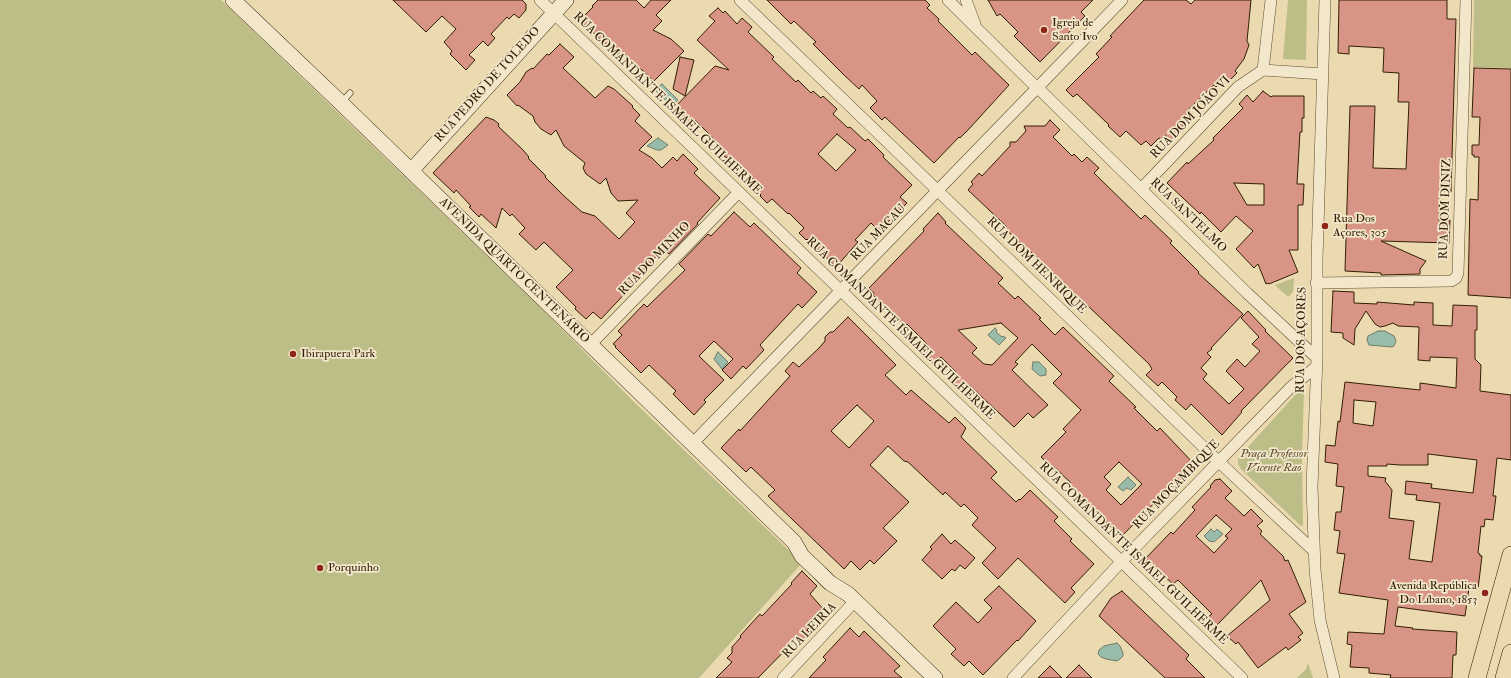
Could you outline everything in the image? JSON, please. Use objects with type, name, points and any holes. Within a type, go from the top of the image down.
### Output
[{"type":"main road","points":[[1477,678],[1511,555]]},
{"type":"main road","points":[[1511,571],[1509,595],[1511,601]]},
{"type":"main road","points":[[1504,678],[1511,653]]},
{"type":"street","name":"AVENIDA QUARTO CENTENÁRIO","points":[[233,0],[346,98],[411,170],[794,542],[802,556],[830,583],[852,598],[935,678]]},
{"type":"street","name":"RUA COMANDANTE ISMAEL GUILHERME","points":[[540,0],[1242,678]]},
{"type":"street","name":"RUA PEDRO DE TOLEDO","points":[[411,170],[566,0]]},
{"type":"street","name":"RUA DOM HENRIQUE","points":[[740,0],[1218,461],[1314,551]]},
{"type":"street","name":"RUA SANTELMO","points":[[948,0],[1316,363]]},
{"type":"street","points":[[966,0],[976,27]]},
{"type":"street","name":"RUA MACAU","points":[[692,444],[842,291],[1122,0]]},
{"type":"street","points":[[1271,0],[1263,70],[1323,74]]},
{"type":"street","name":"RUA DOS AÇORES","points":[[1324,0],[1312,487],[1314,551],[1320,620],[1334,678]]},
{"type":"street","name":"RUA DOM DINIZ","points":[[1316,283],[1451,281],[1456,278],[1458,273],[1466,0]]},
{"type":"street","name":"RUA DOM JOÃO VI","points":[[1141,189],[1238,87],[1263,70]]},
{"type":"street","name":"RUA DO MINHO","points":[[590,345],[739,192]]},
{"type":"street","name":"RUA MOÇAMBIQUE","points":[[1013,678],[1218,461],[1316,363]]},
{"type":"street","name":"RUA LEIRIA","points":[[782,678],[852,598]]},
{"type":"green space","name":"Ibirapuera Park","points":[[0,0],[221,0],[540,307],[634,402],[802,563],[699,678],[0,678]]},
{"type":"green space","points":[[1288,0],[1307,0],[1306,60],[1283,59]]},
{"type":"green space","points":[[1474,0],[1511,0],[1511,68],[1473,67]]},
{"type":"green space","points":[[1294,278],[1293,292],[1288,297],[1275,285]]},
{"type":"green space","name":"Praça Professor Vicente Rao","points":[[1300,391],[1304,393],[1302,458],[1303,525],[1301,526],[1241,469],[1238,464],[1238,458]]},
{"type":"green space","points":[[1308,663],[1313,678],[1297,678],[1306,669]]},
{"type":"shaded area","points":[[662,84],[678,100],[672,106],[655,90]]},
{"type":"shaded area","points":[[658,138],[668,145],[661,150],[647,146]]},
{"type":"shaded area","points":[[995,328],[997,330],[996,332],[1002,337],[1003,336],[1006,338],[999,345],[988,335]]},
{"type":"shaded area","points":[[1378,331],[1385,331],[1394,336],[1396,341],[1394,346],[1369,345],[1367,340],[1368,336]]},
{"type":"shaded area","points":[[718,352],[728,362],[722,369],[714,359]]},
{"type":"shaded area","points":[[1033,362],[1039,362],[1046,369],[1046,375],[1040,376],[1032,369]]},
{"type":"shaded area","points":[[1128,477],[1136,485],[1131,490],[1127,488],[1123,491],[1118,487]]},
{"type":"shaded area","points":[[1211,529],[1214,532],[1217,529],[1223,534],[1214,542],[1209,541],[1204,536]]},
{"type":"shaded area","points":[[1117,643],[1120,646],[1123,656],[1117,661],[1106,659],[1098,654],[1099,650],[1104,646]]},
{"type":"building","points":[[393,0],[522,0],[526,4],[526,10],[519,18],[514,14],[509,19],[507,17],[491,34],[495,38],[488,46],[483,41],[469,55],[475,60],[466,70],[450,54],[452,51],[444,42],[456,29],[442,16],[426,32]]},
{"type":"building","points":[[598,0],[636,0],[644,8],[651,0],[671,0],[656,15],[662,21],[653,30],[671,39],[684,51],[654,81],[621,51],[617,55],[580,20]]},
{"type":"building","points":[[767,0],[925,0],[930,5],[927,8],[939,19],[938,21],[972,55],[975,52],[1009,85],[968,130],[960,138],[959,137],[934,163],[885,117],[882,120],[870,108],[877,101],[862,85],[859,89],[813,44],[816,42],[794,21],[791,24]]},
{"type":"building","name":"Igreja de Santo Ivo","points":[[988,0],[1093,0],[1081,12],[1085,16],[1040,62],[1014,36],[1018,32],[1000,14],[997,16]]},
{"type":"building","points":[[1144,0],[1186,0],[1191,4],[1195,0],[1251,0],[1247,41],[1249,45],[1244,59],[1235,71],[1237,73],[1228,82],[1224,78],[1216,87],[1214,85],[1187,111],[1192,115],[1182,125],[1185,127],[1171,141],[1165,135],[1161,139],[1159,138],[1151,146],[1146,141],[1141,145],[1126,131],[1120,137],[1077,94],[1073,97],[1066,90],[1099,57],[1096,54],[1112,37],[1110,36]]},
{"type":"building","points":[[1339,0],[1447,0],[1447,19],[1456,19],[1451,192],[1440,191],[1439,220],[1450,220],[1449,243],[1381,241],[1426,261],[1420,269],[1420,274],[1381,275],[1381,273],[1345,271],[1350,106],[1375,106],[1373,168],[1406,169],[1409,102],[1398,102],[1399,73],[1383,72],[1384,48],[1349,46],[1349,54],[1338,53]]},
{"type":"building","points":[[718,8],[723,13],[725,11],[737,24],[742,18],[752,27],[748,32],[774,57],[772,59],[796,82],[798,80],[811,93],[813,91],[821,98],[823,96],[837,109],[833,114],[865,141],[868,139],[884,155],[883,157],[912,185],[900,197],[907,203],[879,231],[871,223],[855,240],[858,242],[837,266],[799,233],[804,228],[789,213],[788,214],[772,199],[767,203],[760,196],[761,195],[749,183],[753,178],[734,159],[732,161],[724,156],[717,148],[720,145],[695,120],[688,127],[671,111],[715,66],[729,70],[697,40],[715,21],[709,16]],"holes":[[[837,134],[856,150],[836,171],[818,154]]]},
{"type":"building","points":[[560,44],[574,57],[563,68],[595,98],[608,86],[614,89],[633,106],[632,107],[640,115],[635,121],[652,137],[639,150],[652,158],[662,168],[673,157],[677,161],[683,154],[698,169],[694,173],[720,198],[697,223],[698,224],[669,254],[663,249],[632,283],[633,285],[601,319],[593,312],[586,319],[556,287],[573,270],[544,242],[536,250],[519,234],[525,228],[512,214],[510,216],[502,208],[496,228],[481,214],[479,217],[456,190],[454,193],[433,173],[486,117],[499,124],[498,126],[523,150],[529,157],[528,158],[564,196],[582,212],[595,216],[619,239],[635,222],[626,213],[638,200],[618,201],[611,193],[606,178],[600,184],[586,174],[583,168],[585,163],[564,146],[556,130],[551,135],[541,129],[535,122],[533,116],[518,105],[517,106],[507,95],[520,82],[526,72],[532,68],[533,69],[547,54],[549,55]]},
{"type":"building","points":[[680,57],[694,60],[685,96],[673,89]]},
{"type":"building","points":[[1474,68],[1511,69],[1511,298],[1468,295],[1470,199],[1478,200],[1479,157],[1474,157],[1474,155],[1472,155],[1472,145],[1479,145],[1480,117],[1472,117]]},
{"type":"building","points":[[1263,91],[1271,97],[1304,96],[1304,118],[1302,118],[1302,132],[1300,132],[1297,184],[1304,184],[1303,205],[1298,205],[1298,250],[1289,250],[1298,272],[1269,284],[1266,284],[1258,264],[1254,268],[1236,249],[1253,231],[1236,216],[1221,232],[1201,212],[1200,214],[1167,183],[1187,162],[1188,164],[1214,140],[1213,138],[1243,108],[1239,104],[1247,95],[1253,102]],"holes":[[[1234,183],[1264,184],[1264,205],[1247,205]]]},
{"type":"building","points":[[1050,120],[1060,130],[1053,137],[1072,156],[1074,154],[1082,162],[1087,157],[1099,168],[1094,173],[1141,219],[1145,215],[1172,241],[1170,243],[1199,272],[1198,273],[1243,314],[1207,353],[1211,357],[1201,368],[1207,374],[1203,379],[1229,404],[1244,389],[1226,371],[1237,359],[1245,367],[1260,351],[1252,344],[1259,337],[1241,318],[1248,311],[1266,330],[1265,331],[1293,358],[1241,411],[1242,412],[1222,435],[1191,404],[1186,410],[1175,400],[1177,397],[1162,382],[1158,386],[1146,375],[1152,369],[1149,364],[1086,304],[1085,305],[1042,262],[1005,229],[1007,227],[968,190],[973,184],[971,182],[979,173],[982,176],[1010,146],[1010,142],[1016,142],[1026,131],[1024,126],[1045,126]]},
{"type":"building","points":[[734,212],[750,227],[754,223],[801,268],[797,273],[817,292],[802,308],[798,304],[760,345],[764,350],[746,369],[743,366],[731,379],[722,370],[733,359],[714,341],[699,356],[724,380],[704,400],[706,402],[694,415],[673,394],[676,391],[649,365],[641,373],[613,344],[622,335],[618,331],[644,304],[647,307],[685,270],[679,264],[708,234],[711,236]]},
{"type":"building","points":[[938,213],[946,222],[945,223],[1003,278],[998,283],[1015,299],[1018,296],[1041,318],[1039,319],[1055,335],[1063,327],[1114,376],[1109,381],[1136,407],[1134,408],[1157,431],[1160,428],[1195,465],[1174,487],[1173,485],[1170,487],[1121,537],[1069,485],[1071,483],[1041,457],[1066,432],[1063,429],[1081,410],[1053,383],[1062,374],[1032,344],[1015,362],[1018,364],[1012,370],[1048,405],[1033,418],[1028,413],[1014,427],[969,385],[963,392],[949,379],[956,372],[941,357],[934,364],[921,352],[928,345],[907,324],[905,326],[873,295],[874,293],[869,288],[924,231],[923,229]],"holes":[[[1001,323],[1018,338],[992,365],[984,364],[972,353],[977,348],[958,330]],[[1119,462],[1142,484],[1121,505],[1106,490],[1111,484],[1104,477]]]},
{"type":"building","points":[[1333,291],[1354,292],[1354,303],[1377,304],[1377,302],[1414,305],[1414,302],[1433,303],[1433,325],[1452,326],[1453,305],[1477,306],[1475,359],[1481,365],[1480,391],[1511,395],[1511,460],[1497,458],[1493,496],[1496,496],[1493,520],[1485,519],[1484,527],[1481,526],[1478,553],[1482,556],[1478,589],[1469,588],[1465,616],[1398,607],[1395,626],[1413,628],[1412,629],[1457,632],[1456,655],[1453,655],[1452,678],[1390,678],[1391,675],[1369,673],[1369,668],[1350,667],[1352,645],[1347,644],[1348,632],[1384,634],[1388,600],[1339,593],[1345,554],[1337,553],[1340,531],[1334,530],[1336,512],[1341,512],[1344,487],[1336,486],[1338,464],[1325,462],[1326,445],[1335,446],[1338,421],[1340,422],[1345,382],[1420,390],[1420,383],[1456,388],[1457,358],[1430,357],[1430,361],[1418,360],[1419,327],[1398,326],[1393,323],[1380,327],[1375,324],[1366,311],[1355,329],[1354,345],[1343,338],[1343,333],[1331,332]],"holes":[[[1354,400],[1376,402],[1373,426],[1353,423]],[[1428,454],[1477,460],[1473,493],[1431,488],[1432,484],[1406,481],[1405,494],[1417,495],[1416,500],[1440,503],[1432,562],[1409,559],[1414,521],[1389,518],[1392,490],[1385,481],[1386,478],[1368,476],[1368,466],[1387,466],[1387,464],[1428,465]]]},
{"type":"building","points":[[848,317],[896,365],[885,375],[906,395],[911,390],[949,423],[955,417],[966,428],[961,437],[997,472],[991,478],[1016,502],[1030,490],[1058,517],[1054,521],[1072,539],[1070,541],[1094,564],[1071,588],[1075,592],[1065,603],[1018,558],[998,579],[982,563],[996,548],[972,525],[978,518],[964,504],[961,507],[945,492],[943,495],[908,462],[904,461],[888,446],[870,465],[909,502],[883,528],[897,541],[874,564],[870,560],[860,570],[851,561],[844,569],[768,496],[775,490],[751,467],[746,472],[721,448],[739,429],[740,431],[790,376],[785,371],[793,362],[799,367],[819,348],[825,341],[825,337],[830,332],[833,332]],"holes":[[[857,405],[874,421],[849,448],[831,431]]]},
{"type":"building","points":[[1220,479],[1232,491],[1225,498],[1244,516],[1251,509],[1263,521],[1257,526],[1262,531],[1260,534],[1283,556],[1285,561],[1288,560],[1306,602],[1289,614],[1303,633],[1298,637],[1301,640],[1288,650],[1286,647],[1258,668],[1238,642],[1236,644],[1227,636],[1270,600],[1261,580],[1216,626],[1208,617],[1212,614],[1178,580],[1173,584],[1145,559],[1171,532],[1173,534],[1195,510],[1192,507],[1211,487],[1210,486],[1215,480]],"holes":[[[1216,515],[1232,529],[1225,536],[1228,538],[1214,553],[1196,536]]]},
{"type":"building","points":[[942,534],[951,544],[955,540],[975,558],[965,569],[960,565],[955,571],[952,569],[942,579],[922,560],[932,549],[930,547]]},
{"type":"building","points":[[802,571],[817,586],[810,594],[825,611],[807,630],[810,633],[803,640],[799,636],[758,678],[716,678],[732,662],[727,658],[732,653],[732,647],[741,637],[740,636],[760,614],[762,616]]},
{"type":"building","points":[[999,586],[1036,621],[983,675],[969,661],[964,666],[951,654],[956,649],[933,626],[956,602],[978,623],[992,608],[984,600]]},
{"type":"building","points":[[1122,591],[1189,655],[1186,659],[1205,678],[1165,678],[1099,616],[1111,598]]},
{"type":"building","points":[[850,628],[859,637],[864,631],[900,666],[894,671],[902,678],[809,678],[826,660],[823,657]]},
{"type":"building","points":[[1079,665],[1092,678],[1066,678]]},
{"type":"building","points":[[1050,666],[1062,678],[1038,678]]},
{"type":"place","name":"Igreja de Santo Ivo","points":[[1044,30]]},
{"type":"place","name":"Rua Dos Açores, 305","points":[[1325,226]]},
{"type":"place","name":"Ibirapuera Park","points":[[293,354]]},
{"type":"place","name":"Porquinho","points":[[320,568]]},
{"type":"place","name":"Avenida República Do Líbano, 1853","points":[[1485,593]]}]
